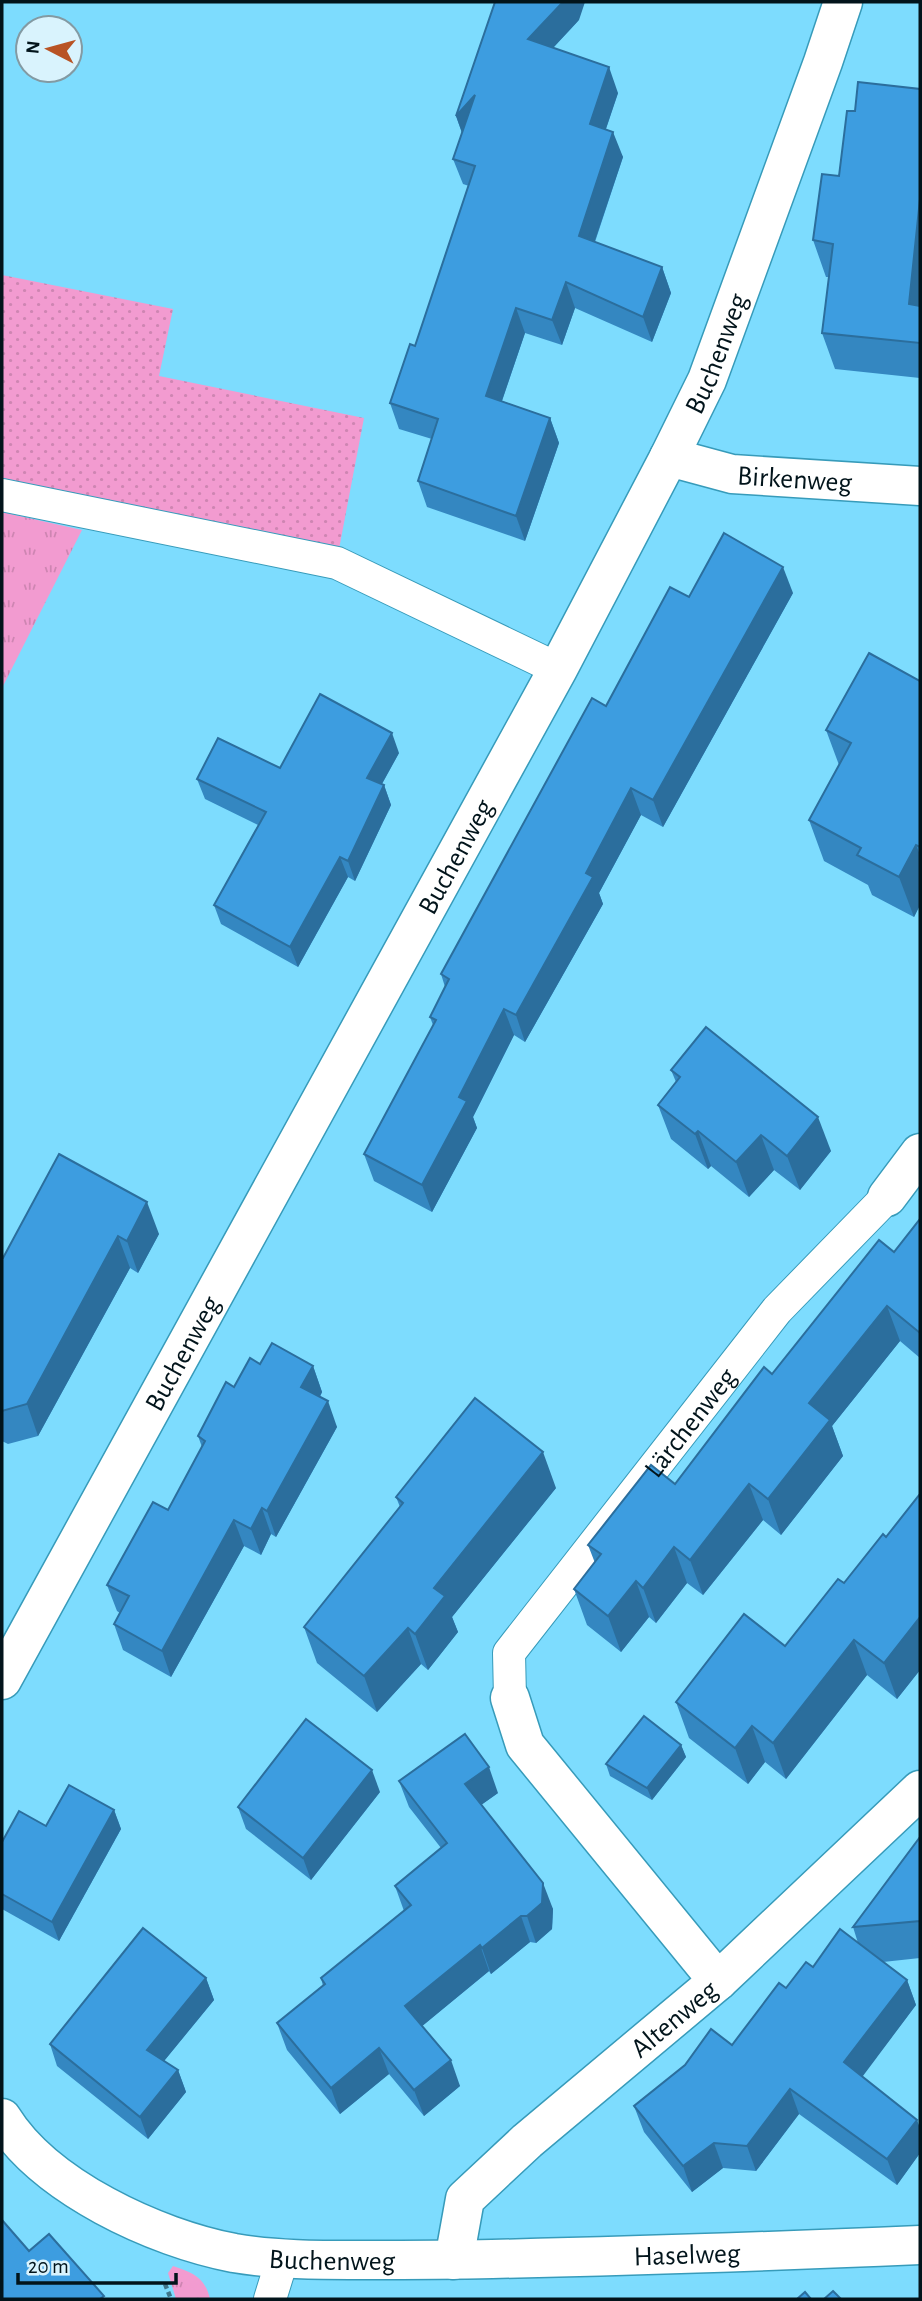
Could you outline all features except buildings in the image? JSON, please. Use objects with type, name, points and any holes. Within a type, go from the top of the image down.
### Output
[{"type":"street","name":"Buchenweg","points":[[2,1680],[558,669],[669,457],[706,380],[843,2]]},
{"type":"street","name":"Birkenweg","points":[[669,457],[732,474],[920,486]]},
{"type":"street","name":"Lärchenweg","points":[[887,1197],[920,1153]]},
{"type":"street","name":"Lärchenweg","points":[[510,1698],[525,1745],[718,1982]]},
{"type":"street","name":"Altenweg","points":[[454,2260],[465,2199],[527,2141],[718,1982],[920,1790]]},
{"type":"street","name":"Buchenweg","points":[[2,2118],[9,2130],[49,2169],[103,2206],[194,2242],[232,2252],[282,2260],[454,2260]]},
{"type":"street","name":"Haselweg","points":[[454,2260],[920,2245]]},
{"type":"lane","points":[[2,495],[337,563],[558,669]]},
{"type":"lane","name":"Lärchenweg","points":[[510,1698],[509,1653],[777,1310],[887,1197]]},
{"type":"lane","points":[[270,2299],[282,2260]]},
{"type":"green space","points":[[2,275],[173,309],[159,376],[364,418],[339,549],[2,478]]},
{"type":"green space","points":[[2,512],[82,530],[2,688]]},
{"type":"green space","points":[[173,2266],[197,2277],[205,2286],[210,2299],[176,2299],[168,2273]]}]
